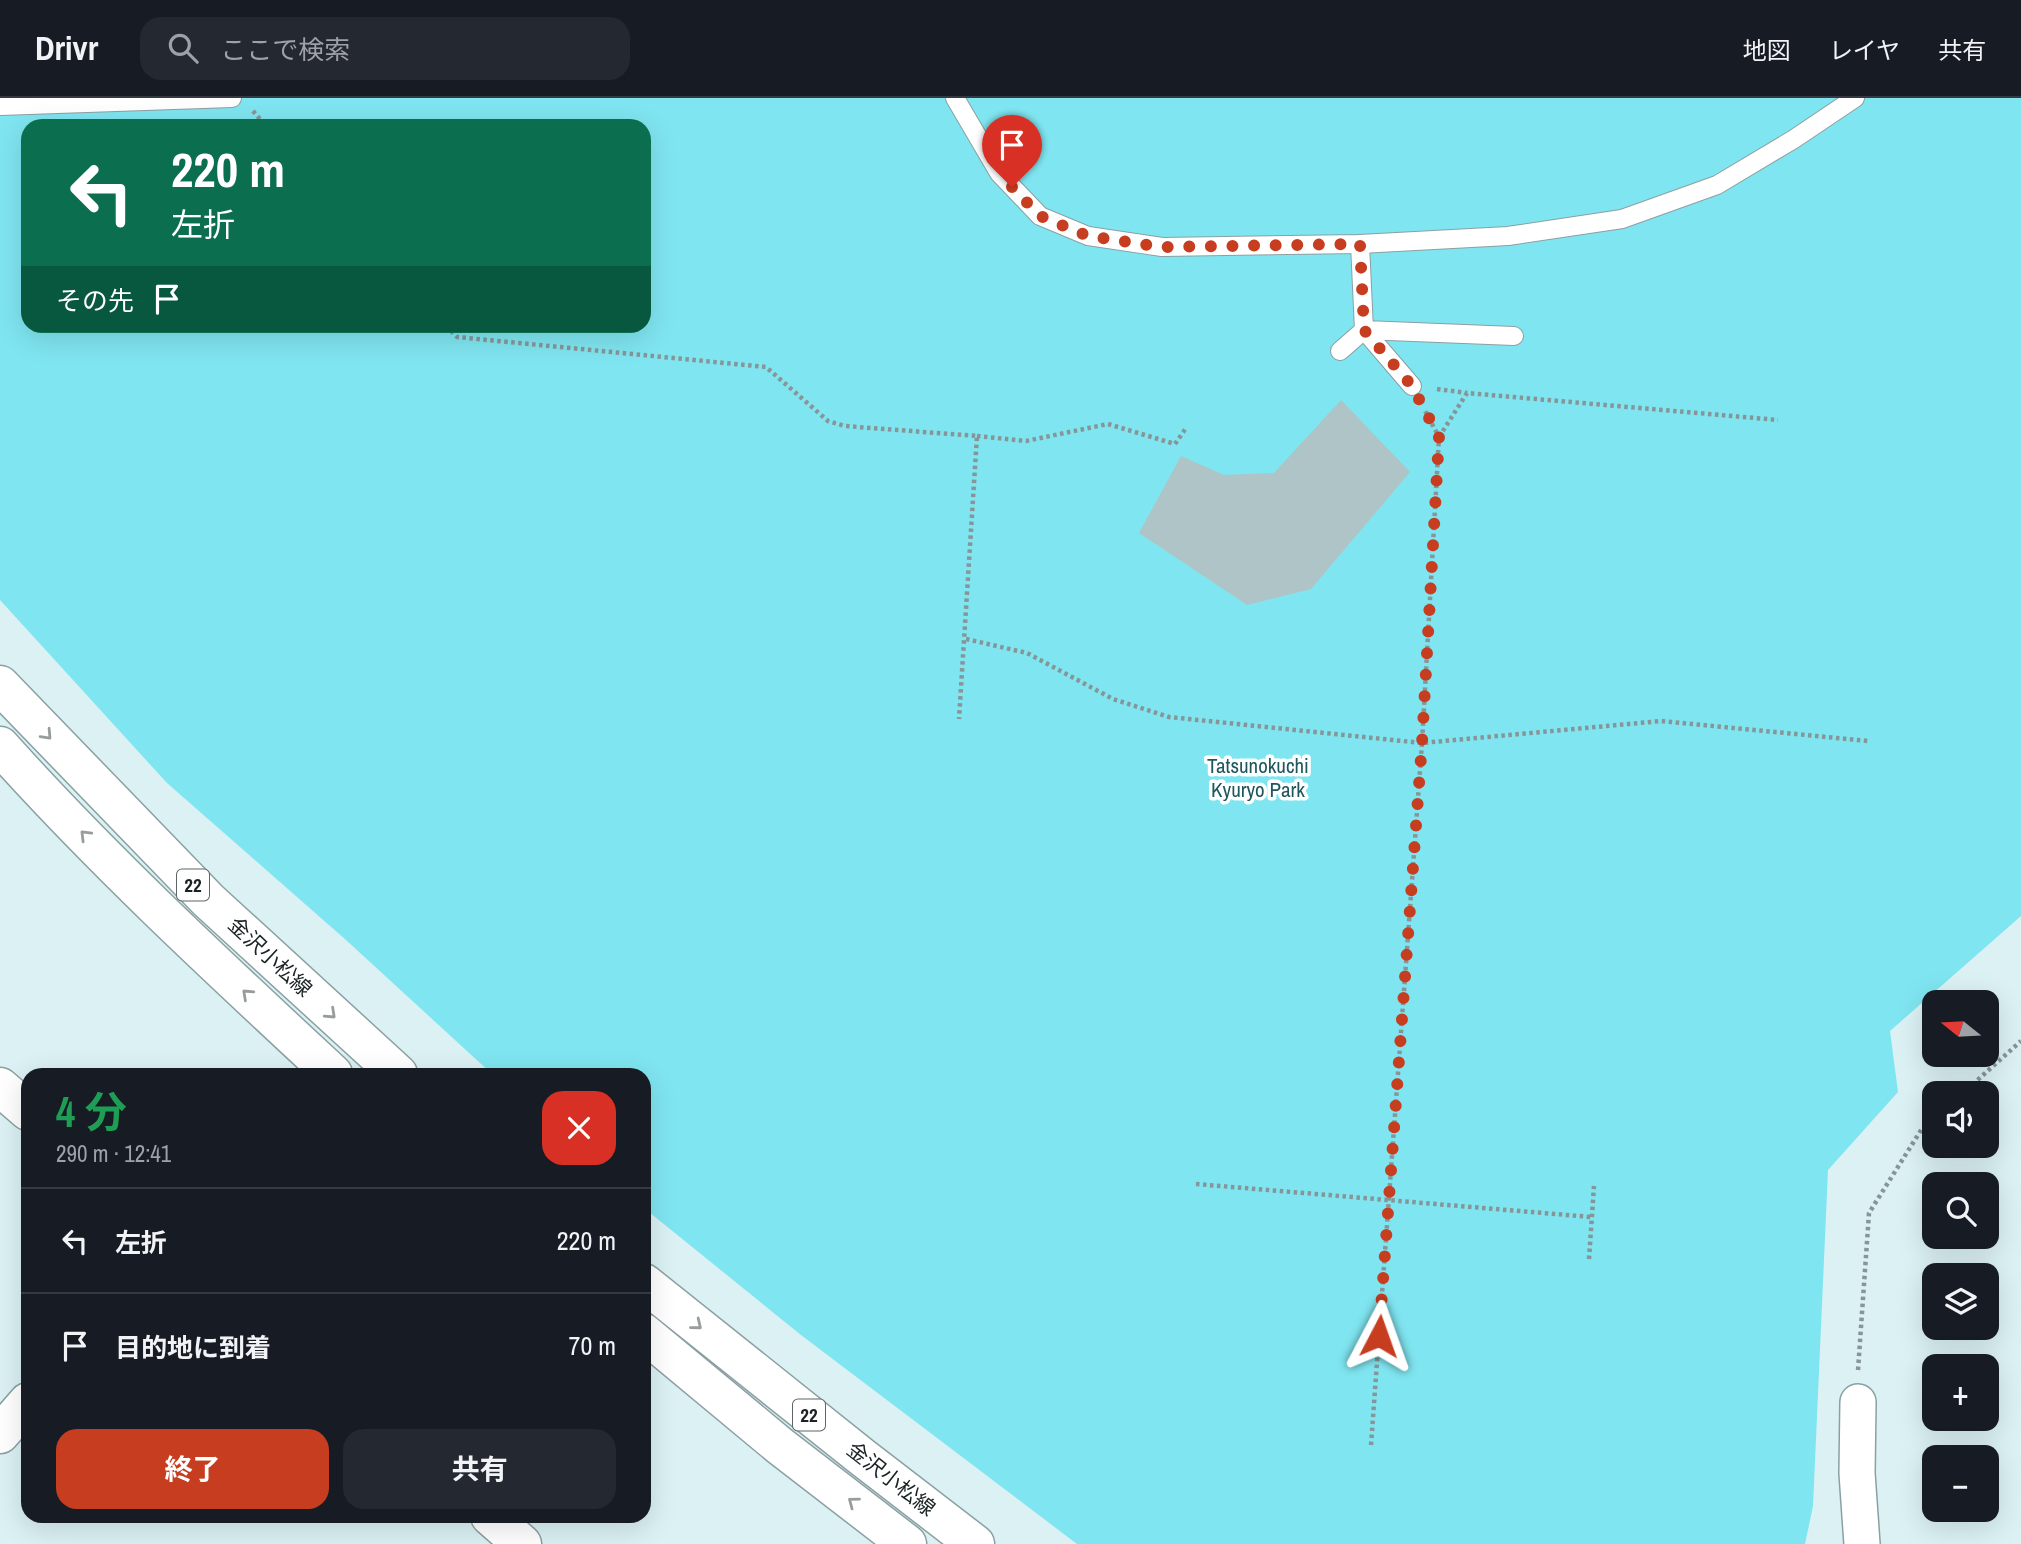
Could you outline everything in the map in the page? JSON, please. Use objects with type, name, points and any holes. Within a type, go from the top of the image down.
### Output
[{"type":"main road","name":"金沢小松線","points":[[0,685],[208,900],[391,1068]]},
{"type":"main road","name":"金沢小松線","points":[[0,746],[33,783],[185,936],[327,1068]]},
{"type":"main road","points":[[0,1087],[21,1105]]},
{"type":"main road","name":"金沢小松線","points":[[651,1289],[975,1544]]},
{"type":"main road","name":"金沢小松線","points":[[651,1340],[780,1446],[907,1544]]},
{"type":"main road","points":[[0,1434],[21,1410]]},
{"type":"main road","points":[[498,1523],[522,1544]]},
{"type":"street","points":[[1858,1402],[1857,1473],[1862,1544]]},
{"type":"lane","points":[[0,106],[232,98]]},
{"type":"lane","points":[[955,98],[999,173],[1040,216],[1088,236],[1162,247],[1360,244],[1508,236],[1622,219],[1717,185],[1794,139],[1855,98]]},
{"type":"lane","points":[[1360,244],[1364,330],[1412,386]]},
{"type":"lane","points":[[1340,351],[1364,330],[1514,336]]},
{"type":"path","points":[[453,333],[457,337],[766,367],[828,421],[858,427],[1026,441],[1108,424],[1175,444],[1186,428]]},
{"type":"path","points":[[1412,386],[1439,437]]},
{"type":"path","points":[[1371,1445],[1422,743],[1439,437],[1467,393],[1778,420]]},
{"type":"path","points":[[959,719],[966,639],[976,436]]},
{"type":"path","points":[[966,639],[1027,653],[1113,699],[1169,717],[1422,743],[1661,721],[1868,741]]},
{"type":"path","points":[[1976,1081],[2021,1041]]},
{"type":"path","points":[[1858,1402],[1858,1347],[1869,1213],[1922,1129]]},
{"type":"path","points":[[1196,1184],[1591,1217]]},
{"type":"path","points":[[1589,1259],[1594,1186]]},
{"type":"green space","name":"Tatsunokuchi Kyuryo Park","points":[[0,98],[2021,98],[2021,916],[1937,990],[1922,990],[1922,1003],[1890,1031],[1898,1092],[1828,1170],[1813,1506],[1805,1544],[1077,1544],[801,1335],[651,1214],[651,1068],[485,1068],[346,940],[167,783],[0,600]]},
{"type":"building","points":[[1341,400],[1410,472],[1311,589],[1247,605],[1139,533],[1181,456],[1224,475],[1274,473]]},
{"type":"route","points":[[1012,187],[1040,216],[1088,236],[1162,247],[1360,244],[1364,330],[1412,386],[1439,437],[1422,743],[1379,1336]]}]
